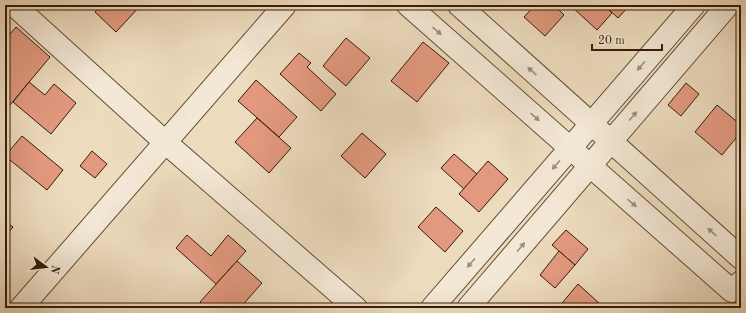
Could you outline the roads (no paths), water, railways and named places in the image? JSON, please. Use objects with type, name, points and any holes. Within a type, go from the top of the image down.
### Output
[{"type":"street","points":[[14,5],[165,142],[356,308]]},
{"type":"street","points":[[21,308],[286,5]]},
{"type":"street","points":[[408,5],[732,291],[741,282]]},
{"type":"street","points":[[459,5],[741,258]]},
{"type":"street","points":[[432,308],[694,5]]},
{"type":"street","points":[[468,308],[728,5]]}]
